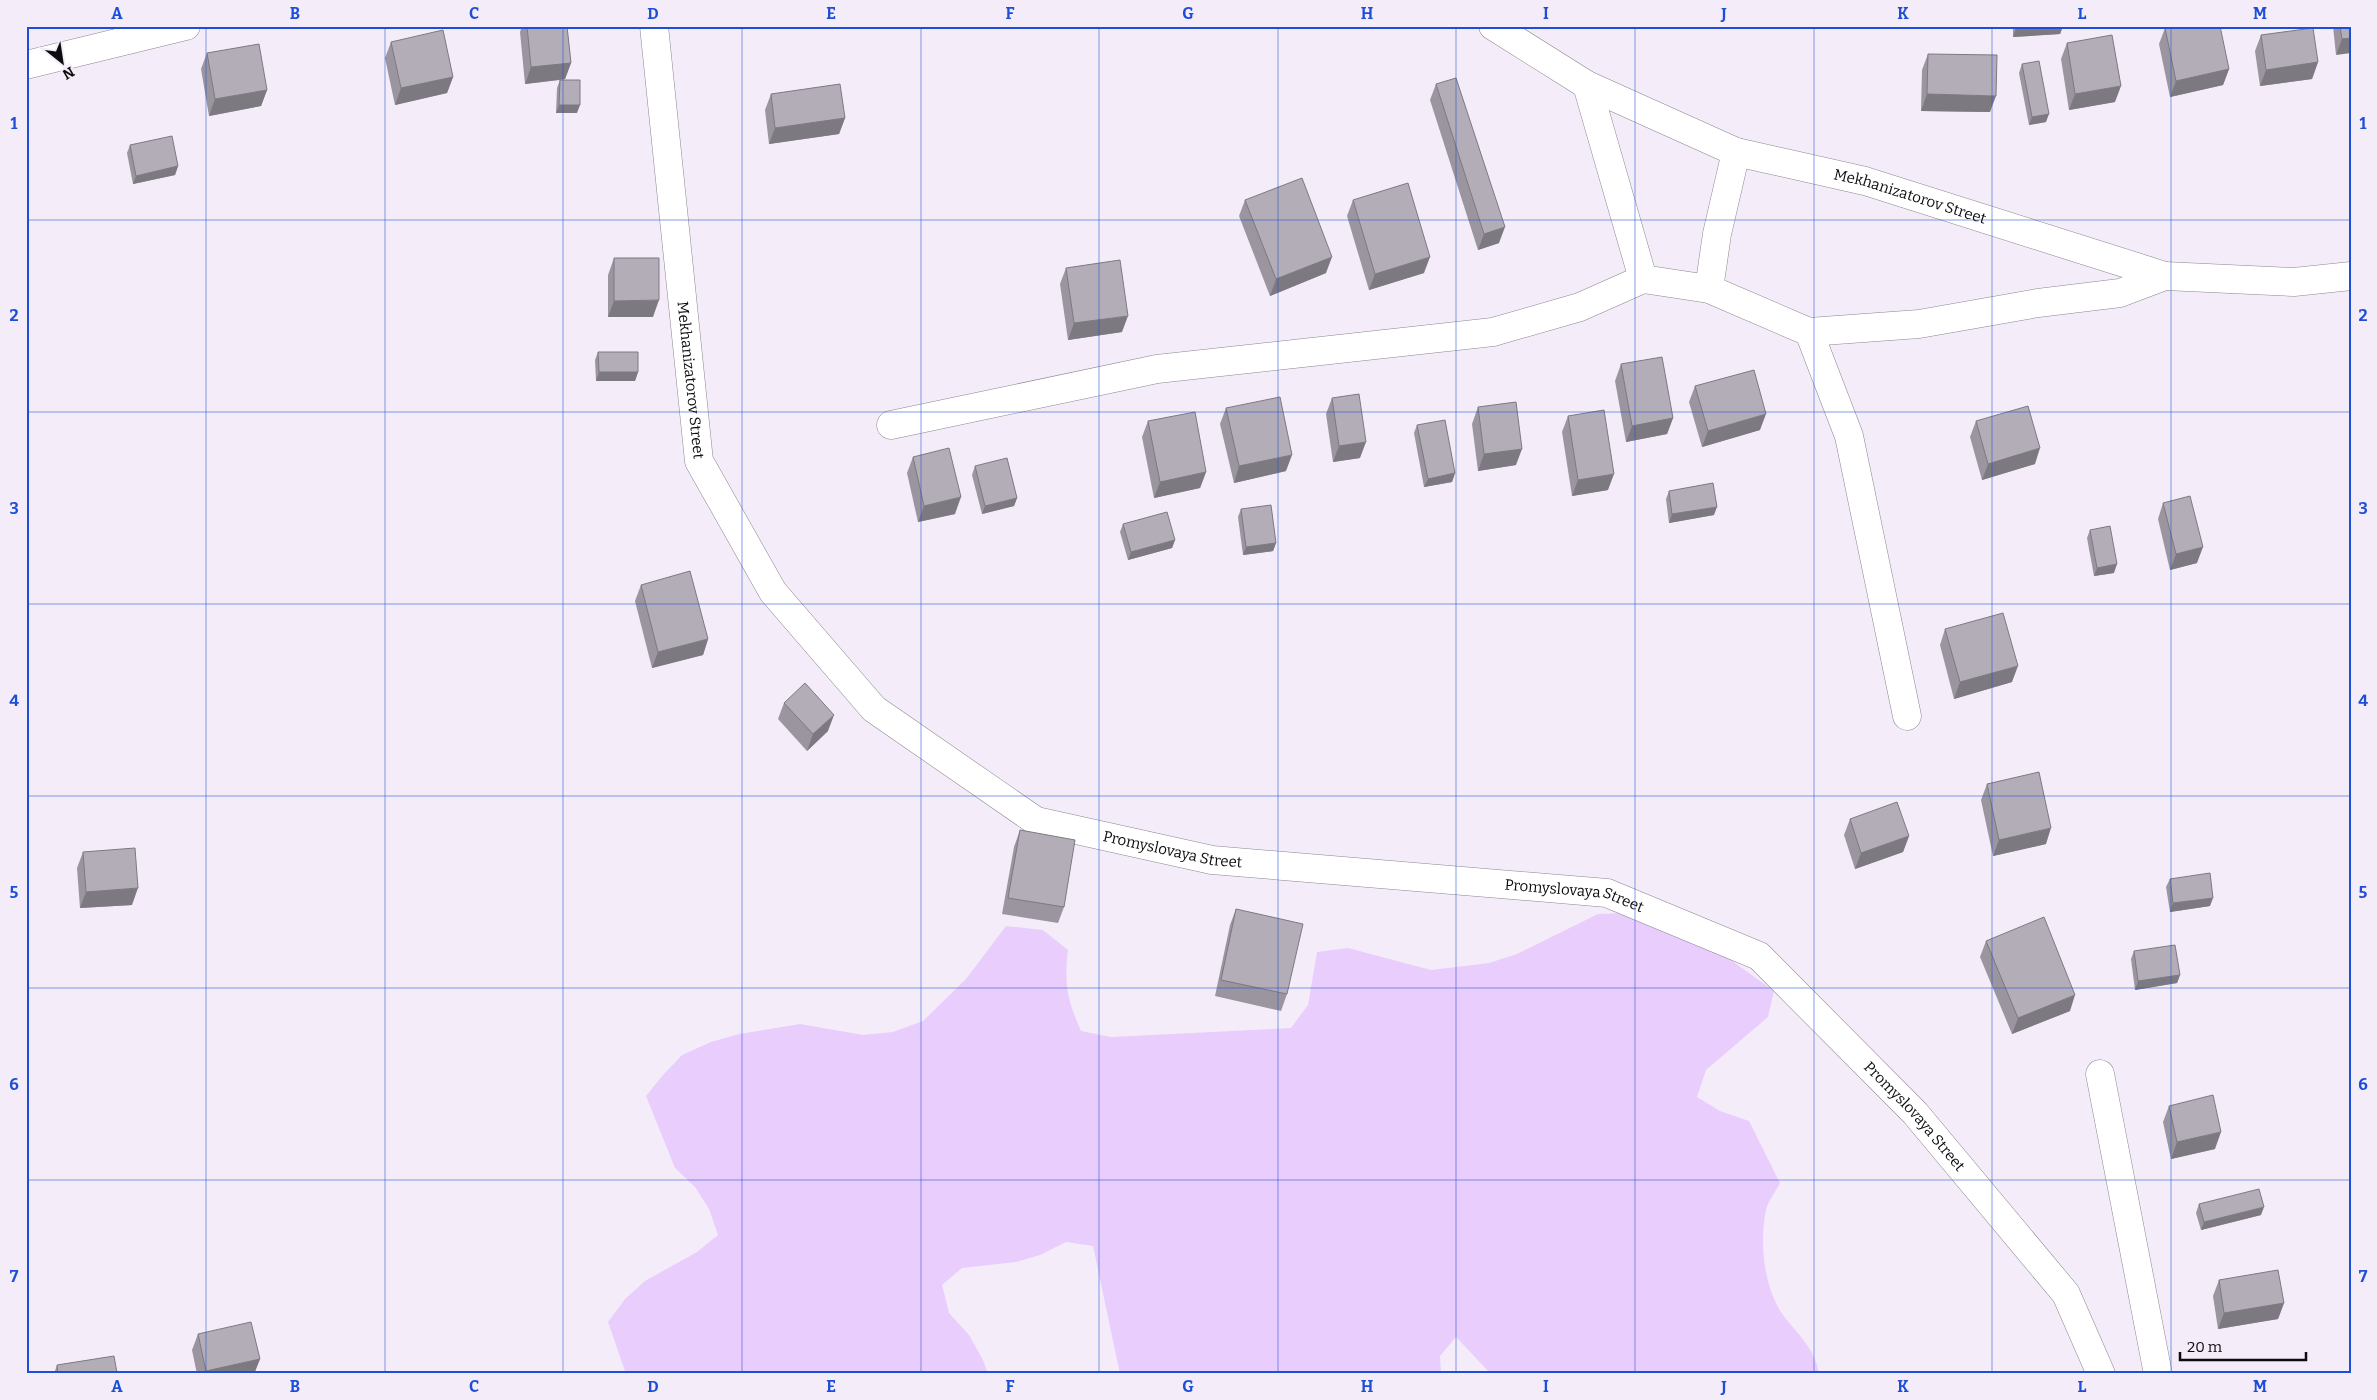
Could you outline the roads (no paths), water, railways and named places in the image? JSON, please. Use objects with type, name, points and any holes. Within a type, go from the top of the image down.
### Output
[{"type":"street","points":[[26,65],[186,26]]},
{"type":"street","name":"Mekhanizatorov Street","points":[[654,26],[699,461],[772,592],[874,710]]},
{"type":"street","name":"Mekhanizatorov Street","points":[[1493,26],[1587,85],[1736,152],[1865,181],[2165,276],[2294,282],[2351,276]]},
{"type":"street","points":[[1587,85],[1643,279]]},
{"type":"street","points":[[1709,289],[1717,234],[1736,152]]},
{"type":"street","points":[[890,425],[1157,369],[1493,332],[1580,307],[1643,279],[1709,289],[1809,332],[1919,324],[2038,303],[2120,293],[2165,276]]},
{"type":"street","points":[[1809,332],[1849,436],[1907,716]]},
{"type":"street","name":"Promyslovaya Street","points":[[874,710],[1036,821],[1212,860],[1606,893],[1759,956],[1915,1112],[2066,1294],[2100,1374]]},
{"type":"street","points":[[2100,1074],[2158,1374]]}]
